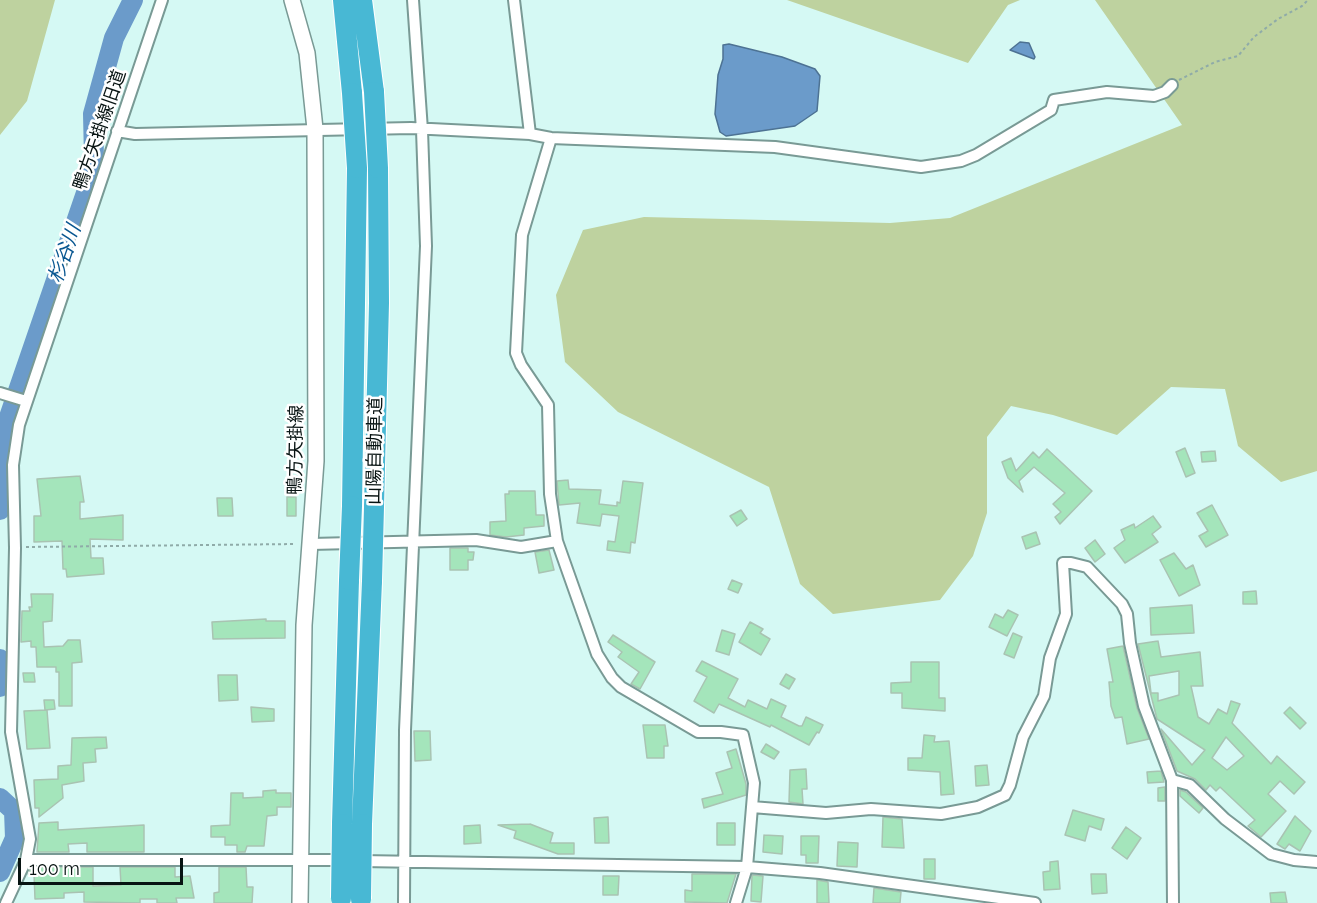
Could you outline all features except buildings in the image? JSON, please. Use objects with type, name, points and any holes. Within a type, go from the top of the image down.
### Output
[{"type":"highway","name":"山陽自動車道","points":[[343,0],[357,168],[349,580],[352,824],[361,901]]},
{"type":"highway","name":"山陽自動車道","points":[[341,900],[352,824],[372,581],[379,303],[378,168],[374,92],[362,0]]},
{"type":"main road","name":"鴨方矢掛線","points":[[292,0],[307,53],[315,129],[317,421],[311,544],[304,625],[300,903]]},
{"type":"street","name":"鴨方矢掛線旧道","points":[[6,903],[26,860],[30,839],[11,732],[15,548],[14,456],[19,424],[24,400],[162,0]]},
{"type":"street","points":[[404,903],[405,730],[426,246],[422,130],[413,0]]},
{"type":"street","points":[[514,0],[530,134]]},
{"type":"street","points":[[117,131],[135,134],[315,129],[530,134],[551,138],[775,147],[899,165],[940,165],[976,155],[1050,110],[1054,100],[1107,92],[1154,96],[1165,92],[1172,86]]},
{"type":"street","points":[[551,138],[522,235],[516,353],[521,365],[548,405],[550,494],[557,542],[597,654],[612,678],[621,687],[698,732],[743,735],[754,783],[747,867],[736,903]]},
{"type":"street","points":[[3,393],[24,400]]},
{"type":"street","points":[[311,544],[476,540],[521,547],[557,542]]},
{"type":"street","points":[[752,807],[826,813],[871,809],[941,814],[978,807],[1005,795],[1023,737],[1044,696],[1050,658],[1066,614],[1063,563],[1087,567],[1122,604],[1127,614],[1130,643],[1144,706],[1172,780],[1173,903]]},
{"type":"street","points":[[1172,780],[1190,786],[1225,819],[1271,854],[1294,860],[1317,862]]},
{"type":"street","points":[[26,860],[300,859],[747,867],[820,873],[1035,903]]},
{"type":"path","points":[[1172,86],[1215,62],[1238,56],[1254,37],[1308,0]]},
{"type":"path","points":[[15,548],[67,545],[311,544]]},
{"type":"green space","points":[[0,0],[55,0],[27,101],[0,135]]},
{"type":"green space","points":[[787,0],[1020,0],[1008,5],[968,63]]},
{"type":"green space","points":[[1095,0],[1317,0],[1317,471],[1281,482],[1238,446],[1225,389],[1171,387],[1117,435],[1053,415],[1011,406],[987,437],[987,513],[973,556],[940,600],[833,614],[800,584],[769,487],[618,412],[565,362],[556,295],[583,230],[644,217],[890,223],[950,218],[1182,125]]},
{"type":"water","points":[[1020,42],[1029,43],[1034,59],[1010,50]]},
{"type":"water","points":[[729,44],[782,57],[815,69],[820,76],[817,111],[795,126],[726,136],[720,132],[715,114],[718,75],[723,59],[723,45]]},
{"type":"waterway","name":"杉谷川","points":[[0,510],[1,457],[7,423],[88,187],[94,158],[93,114],[114,38],[133,0]]},
{"type":"waterway","name":"杉谷川","points":[[0,659],[0,687]]},
{"type":"waterway","name":"杉谷川","points":[[0,798],[14,811],[15,838],[0,872]]}]
